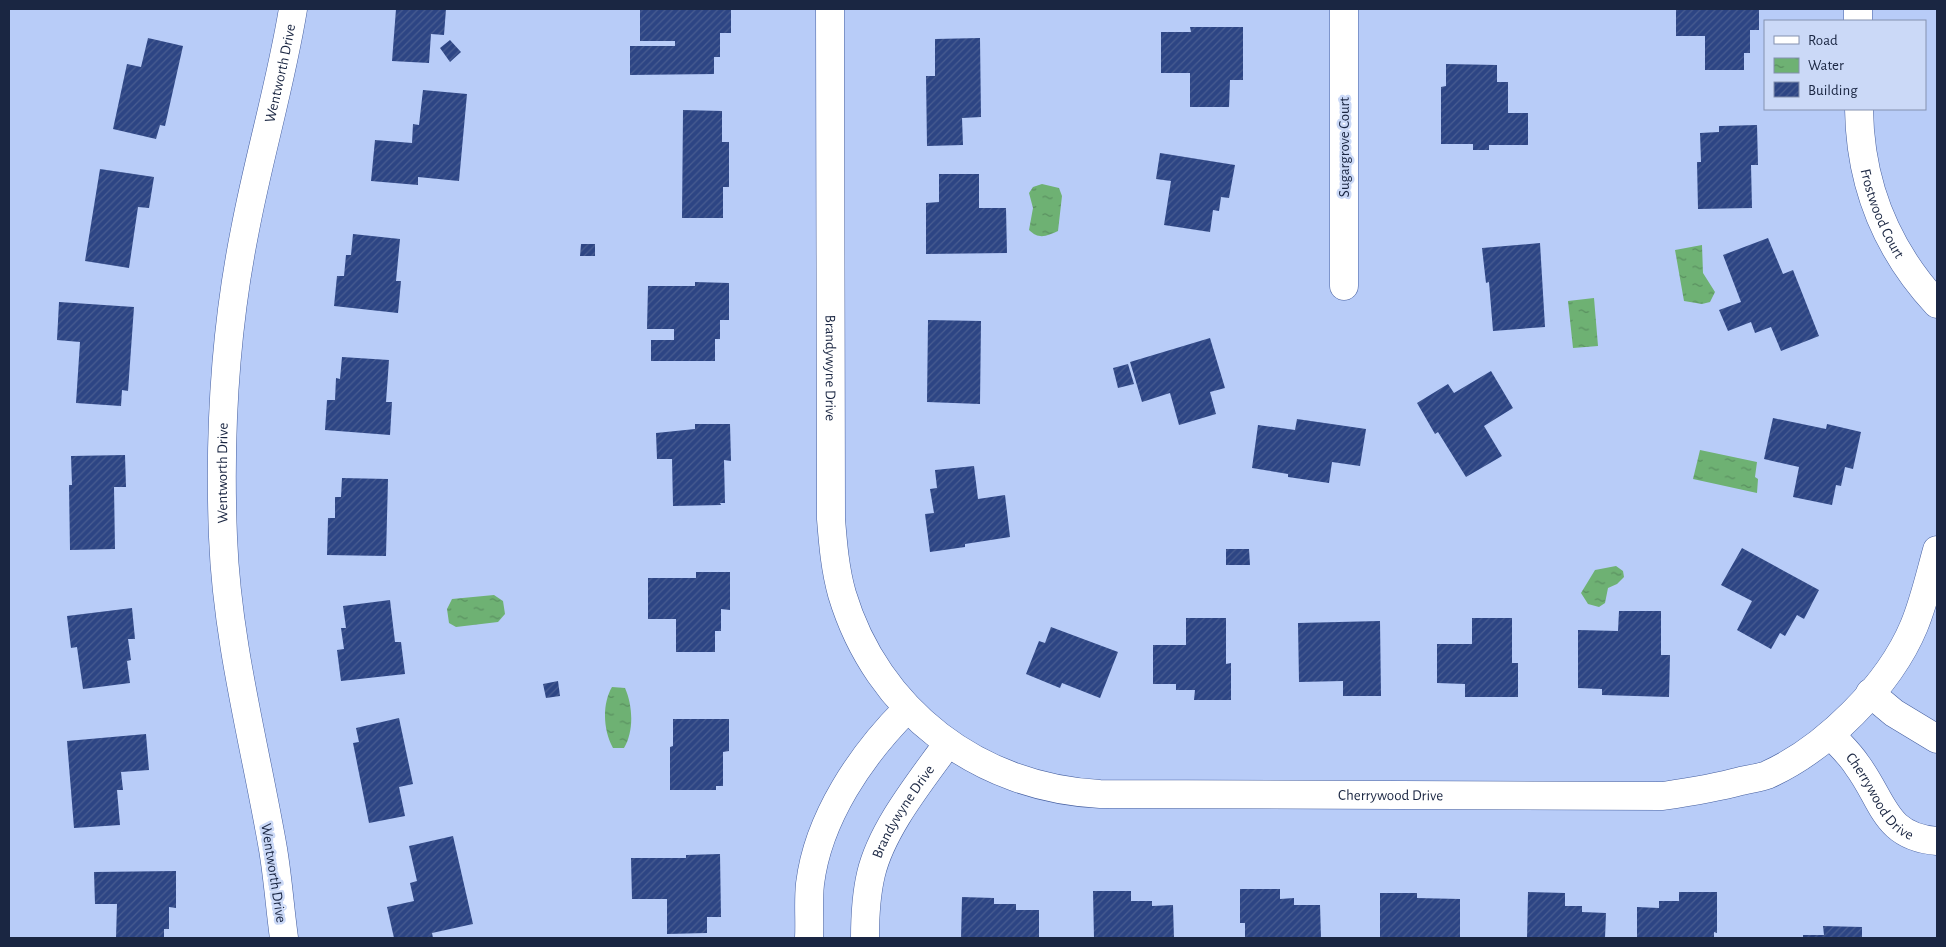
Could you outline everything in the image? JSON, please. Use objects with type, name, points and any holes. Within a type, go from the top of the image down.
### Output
[{"type":"street","name":"Wentworth Drive","points":[[284,938],[273,849],[237,669],[224,568],[222,503],[225,402],[236,281],[254,182],[293,9]]},
{"type":"street","name":"Brandywyne Drive","points":[[830,9],[831,509],[834,556],[842,594],[865,649],[907,709],[948,743],[907,799],[890,828],[878,855],[871,873],[865,915],[865,938]]},
{"type":"street","name":"Sugargrove Court","points":[[1344,9],[1344,286]]},
{"type":"street","name":"Frostwood Court","points":[[1859,110],[1868,185],[1886,234],[1915,280],[1937,304]]},
{"type":"street","name":"Cherrywood Drive","points":[[948,743],[1014,777],[1070,792],[1151,795],[1663,796],[1704,790],[1766,775],[1817,746],[1831,735],[1870,693],[1896,660],[1914,627],[1937,550]]},
{"type":"street","points":[[1870,693],[1894,713],[1937,739]]},
{"type":"street","points":[[809,938],[810,884],[821,839],[842,794],[861,764],[884,733],[907,709]]},
{"type":"street","name":"Cherrywood Drive","points":[[1831,735],[1858,765],[1888,817],[1906,834],[1922,840],[1937,841]]},
{"type":"water","points":[[1042,184],[1059,188],[1062,196],[1058,231],[1040,236],[1029,230],[1033,208],[1029,193],[1033,187]]},
{"type":"water","points":[[1702,245],[1703,273],[1715,292],[1710,302],[1702,304],[1684,301],[1675,250]]},
{"type":"water","points":[[1594,298],[1598,346],[1573,348],[1568,301]]},
{"type":"water","points":[[1700,450],[1757,462],[1755,477],[1758,479],[1757,493],[1693,479]]},
{"type":"water","points":[[1616,566],[1623,571],[1624,577],[1617,584],[1608,588],[1605,603],[1599,607],[1588,604],[1581,593],[1595,570]]},
{"type":"water","points":[[494,595],[503,601],[505,614],[498,622],[456,627],[449,623],[447,609],[452,599]]},
{"type":"water","points":[[612,687],[625,688],[630,703],[630,734],[624,748],[613,748],[607,733],[605,709]]},
{"type":"building","points":[[396,9],[446,9],[444,35],[431,34],[429,63],[392,61]]},
{"type":"building","points":[[640,9],[731,9],[731,33],[720,33],[720,57],[714,57],[714,74],[630,75],[630,46],[675,46],[675,41],[640,41]]},
{"type":"building","points":[[1676,9],[1759,9],[1759,30],[1750,30],[1750,53],[1744,53],[1744,70],[1705,70],[1705,36],[1676,36]]},
{"type":"building","points":[[1190,27],[1243,27],[1243,80],[1230,80],[1229,107],[1190,107],[1190,73],[1161,73],[1161,32],[1191,32]]},
{"type":"building","points":[[148,38],[183,46],[165,126],[160,125],[156,139],[113,129],[127,64],[141,67]]},
{"type":"building","points":[[980,38],[981,117],[962,118],[963,145],[927,146],[926,76],[935,76],[935,39]]},
{"type":"building","points":[[450,40],[461,52],[450,62],[440,48]]},
{"type":"building","points":[[1446,64],[1497,65],[1497,82],[1508,82],[1508,113],[1528,113],[1528,145],[1489,145],[1489,150],[1473,150],[1473,144],[1441,144],[1441,87],[1446,86]]},
{"type":"building","points":[[423,90],[467,94],[459,181],[418,177],[418,185],[371,181],[375,140],[412,143],[413,124],[419,125]]},
{"type":"building","points":[[683,110],[722,111],[722,142],[729,142],[729,187],[723,187],[723,218],[682,218]]},
{"type":"building","points":[[1757,125],[1758,165],[1751,165],[1752,208],[1698,209],[1697,162],[1701,162],[1700,133],[1719,132],[1719,126]]},
{"type":"building","points":[[1160,153],[1235,165],[1229,198],[1221,197],[1219,211],[1213,210],[1210,232],[1164,225],[1171,181],[1156,179]]},
{"type":"building","points":[[100,169],[154,177],[149,208],[138,207],[129,268],[85,261]]},
{"type":"building","points":[[939,174],[979,174],[979,208],[1006,208],[1007,253],[926,254],[926,203],[939,202]]},
{"type":"building","points":[[353,234],[400,239],[396,281],[401,281],[398,313],[334,306],[337,276],[344,276],[346,255],[351,255]]},
{"type":"building","points":[[1768,238],[1783,274],[1793,270],[1819,336],[1781,351],[1771,327],[1755,333],[1751,322],[1728,331],[1719,310],[1741,302],[1723,255]]},
{"type":"building","points":[[1540,243],[1545,327],[1493,331],[1489,282],[1486,283],[1482,248]]},
{"type":"building","points":[[581,244],[595,244],[595,256],[580,256]]},
{"type":"building","points":[[695,282],[729,283],[729,320],[720,320],[720,339],[715,339],[715,361],[651,361],[651,340],[674,340],[674,329],[647,329],[648,286],[695,286]]},
{"type":"building","points":[[59,302],[134,307],[128,391],[122,390],[121,406],[76,403],[80,342],[57,340]]},
{"type":"building","points":[[928,320],[981,321],[980,404],[927,402]]},
{"type":"building","points":[[1210,338],[1225,388],[1210,392],[1216,414],[1179,425],[1170,393],[1142,402],[1130,362]]},
{"type":"building","points":[[342,357],[389,360],[386,402],[392,402],[390,435],[325,430],[327,400],[335,400],[336,378],[340,379]]},
{"type":"building","points":[[1128,364],[1134,384],[1118,388],[1113,368]]},
{"type":"building","points":[[1491,371],[1513,408],[1484,426],[1502,456],[1466,477],[1438,432],[1435,434],[1417,403],[1448,384],[1454,393]]},
{"type":"building","points":[[1773,418],[1826,429],[1827,424],[1861,432],[1853,469],[1845,467],[1841,486],[1836,485],[1832,505],[1793,497],[1799,467],[1764,459]]},
{"type":"building","points":[[1297,419],[1366,429],[1360,466],[1332,462],[1329,483],[1288,477],[1288,474],[1252,468],[1258,425],[1295,430]]},
{"type":"building","points":[[695,424],[730,424],[731,461],[724,460],[725,503],[720,503],[721,505],[673,506],[672,459],[657,459],[656,433],[695,429]]},
{"type":"building","points":[[125,455],[126,487],[114,487],[115,549],[70,550],[69,485],[72,485],[71,456]]},
{"type":"building","points":[[974,466],[978,499],[1005,495],[1010,537],[965,544],[965,547],[930,552],[925,514],[934,513],[930,489],[937,488],[935,470]]},
{"type":"building","points":[[342,478],[388,479],[386,556],[327,555],[328,518],[335,518],[335,497],[341,497]]},
{"type":"building","points":[[1742,548],[1819,590],[1804,619],[1797,615],[1785,636],[1780,633],[1771,649],[1737,630],[1752,601],[1721,585]]},
{"type":"building","points":[[1226,549],[1249,549],[1250,565],[1226,565]]},
{"type":"building","points":[[696,572],[730,572],[730,610],[721,609],[721,631],[715,631],[715,652],[676,652],[676,619],[648,619],[648,578],[696,578]]},
{"type":"building","points":[[390,600],[395,642],[401,642],[405,674],[341,681],[337,650],[344,649],[341,628],[346,628],[343,606]]},
{"type":"building","points":[[132,608],[135,639],[128,639],[131,660],[127,661],[130,683],[83,689],[77,647],[71,648],[67,616]]},
{"type":"building","points":[[1619,611],[1661,611],[1661,655],[1670,655],[1669,697],[1602,695],[1602,689],[1578,688],[1578,630],[1618,631]]},
{"type":"building","points":[[1186,618],[1226,618],[1226,664],[1231,663],[1231,700],[1194,700],[1195,690],[1176,690],[1176,684],[1153,684],[1153,645],[1186,645]]},
{"type":"building","points":[[1472,618],[1512,618],[1512,663],[1518,663],[1518,697],[1465,697],[1465,684],[1437,683],[1437,644],[1472,644]]},
{"type":"building","points":[[1380,621],[1381,696],[1343,696],[1343,681],[1299,682],[1298,623]]},
{"type":"building","points":[[1051,627],[1118,652],[1100,698],[1062,683],[1060,688],[1026,674],[1039,641],[1045,643]]},
{"type":"building","points":[[558,681],[560,696],[546,698],[543,684]]},
{"type":"building","points":[[399,718],[413,784],[399,787],[405,816],[369,823],[353,743],[359,742],[356,728]]},
{"type":"building","points":[[673,719],[729,719],[729,751],[723,752],[723,786],[716,786],[716,790],[670,790],[670,747],[673,746]]},
{"type":"building","points":[[146,734],[149,770],[121,772],[123,790],[117,790],[120,825],[74,828],[67,741]]},
{"type":"building","points":[[453,836],[473,924],[432,933],[433,938],[394,938],[387,907],[414,901],[410,883],[417,881],[409,846]]},
{"type":"building","points":[[720,854],[721,917],[707,917],[707,933],[667,934],[667,899],[632,899],[631,858],[686,858],[686,855]]},
{"type":"building","points":[[176,871],[176,908],[169,907],[169,929],[164,929],[164,938],[116,938],[117,904],[95,904],[94,872]]},
{"type":"building","points":[[1240,889],[1280,889],[1280,899],[1294,898],[1294,905],[1320,905],[1321,938],[1245,938],[1245,923],[1240,923]]},
{"type":"building","points":[[1093,891],[1131,891],[1131,901],[1152,901],[1152,906],[1173,905],[1174,938],[1094,938]]},
{"type":"building","points":[[1528,892],[1565,893],[1565,906],[1582,906],[1582,912],[1606,913],[1605,938],[1527,938]]},
{"type":"building","points":[[1679,892],[1717,892],[1717,933],[1714,932],[1714,938],[1637,938],[1637,907],[1659,908],[1659,901],[1679,901]]},
{"type":"building","points":[[1380,893],[1417,893],[1417,898],[1460,899],[1460,938],[1380,938]]},
{"type":"building","points":[[962,897],[994,898],[994,904],[1016,904],[1016,910],[1039,910],[1039,938],[961,938]]},
{"type":"building","points":[[1823,926],[1862,927],[1862,938],[1803,938],[1803,935],[1824,935]]}]
